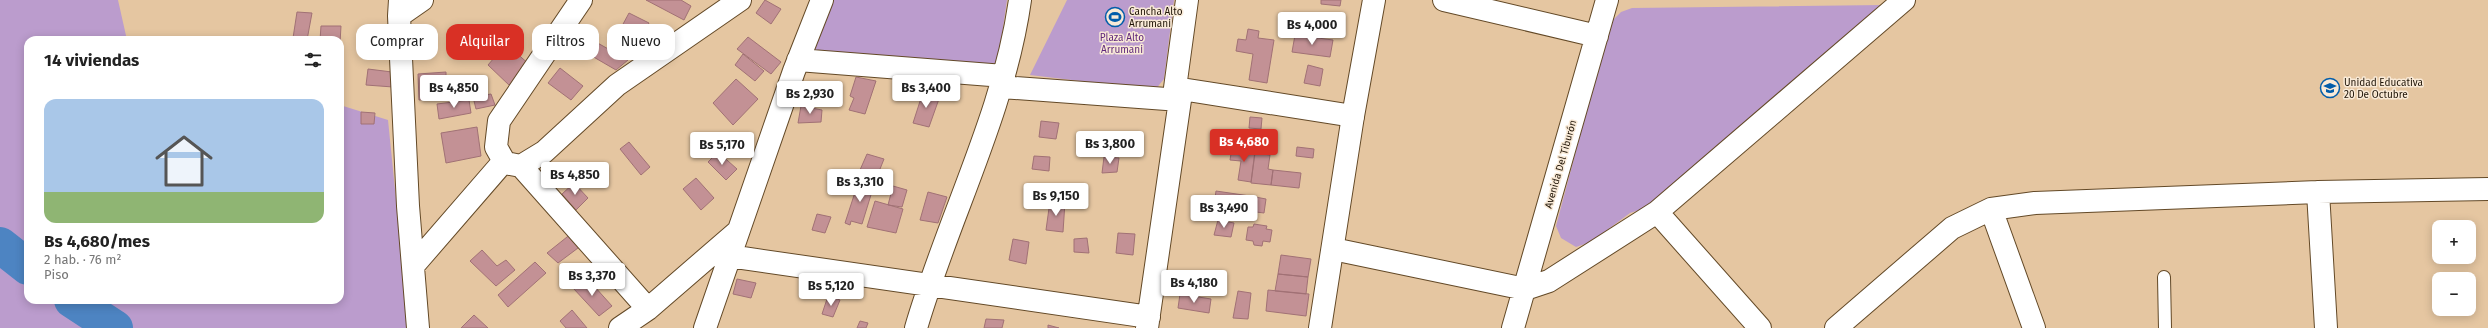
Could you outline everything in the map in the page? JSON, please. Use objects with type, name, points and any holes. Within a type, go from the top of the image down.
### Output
[{"type":"street","points":[[418,328],[413,266],[400,8],[422,0]]},
{"type":"street","points":[[580,0],[499,121],[496,147],[648,309]]},
{"type":"street","points":[[413,266],[512,164],[544,152],[616,85],[740,0]]},
{"type":"street","points":[[705,328],[737,232],[798,60],[822,0]]},
{"type":"street","points":[[916,328],[929,285],[1003,81],[1015,35],[1020,0]]},
{"type":"street","points":[[729,256],[929,285],[1148,323],[1177,94],[1187,0]]},
{"type":"street","points":[[1320,328],[1353,116],[1374,0]]},
{"type":"street","points":[[1444,0],[1597,36]]},
{"type":"street","name":"Avenida Del Tiburón","points":[[1513,328],[1607,0]]},
{"type":"street","points":[[1332,249],[1525,289],[1549,281],[1657,212],[1904,0]]},
{"type":"street","points":[[798,60],[1003,81],[1177,94],[1353,116]]},
{"type":"street","points":[[1836,328],[1952,228],[1991,208],[2035,203],[2318,192],[2488,189]]},
{"type":"street","points":[[2318,192],[2326,328]]},
{"type":"street","points":[[1991,208],[2034,328]]},
{"type":"street","points":[[1657,212],[1760,328]]},
{"type":"street","points":[[620,328],[648,309],[737,232]]},
{"type":"lane","points":[[2164,277],[2165,328]]},
{"type":"green space","points":[[0,0],[118,0],[126,36],[24,36],[24,304],[344,304],[344,106],[388,120],[409,328],[0,328]]},
{"type":"green space","points":[[830,0],[1007,0],[997,70],[813,52]]},
{"type":"green space","name":"Plaza Alto Arrumani","points":[[1067,0],[1174,0],[1164,79],[1155,90],[1030,75]]},
{"type":"green space","points":[[1884,5],[1652,206],[1630,213],[1591,242],[1576,247],[1561,238],[1556,226],[1610,23],[1621,12],[1632,8]]},
{"type":"building","points":[[646,0],[681,0],[691,6],[684,20]]},
{"type":"building","points":[[765,0],[781,9],[771,24],[756,13]]},
{"type":"building","points":[[1321,0],[1341,0],[1340,6],[1321,4]]},
{"type":"building","points":[[297,12],[312,13],[308,36],[293,36]]},
{"type":"building","points":[[629,13],[649,23],[648,24],[623,24]]},
{"type":"building","points":[[321,26],[341,26],[340,36],[320,36]]},
{"type":"building","points":[[1248,29],[1259,31],[1258,38],[1274,40],[1267,83],[1249,80],[1253,54],[1236,51],[1238,39],[1246,40]]},
{"type":"building","points":[[1295,35],[1333,40],[1330,57],[1292,52]]},
{"type":"building","points":[[748,37],[781,62],[771,74],[737,49]]},
{"type":"building","points":[[599,44],[607,48],[607,60],[628,60],[616,70],[599,60]]},
{"type":"building","points":[[743,54],[764,71],[755,81],[735,65]]},
{"type":"building","points":[[492,60],[524,60],[530,65],[510,86],[488,65]]},
{"type":"building","points":[[1308,65],[1323,69],[1320,86],[1304,83]]},
{"type":"building","points":[[560,68],[583,86],[571,100],[548,83]]},
{"type":"building","points":[[368,69],[392,72],[393,87],[366,85]]},
{"type":"building","points":[[446,72],[446,98],[419,100],[418,74]]},
{"type":"building","points":[[856,77],[876,81],[865,114],[849,110],[854,98],[850,96]]},
{"type":"building","points":[[736,79],[758,99],[733,125],[713,103]]},
{"type":"building","points":[[923,92],[940,96],[929,127],[913,123]]},
{"type":"building","points":[[491,94],[495,105],[476,109],[473,97]]},
{"type":"building","points":[[469,100],[471,113],[439,119],[437,104]]},
{"type":"building","points":[[801,106],[822,110],[821,122],[798,123]]},
{"type":"building","points":[[361,112],[375,113],[374,124],[361,124]]},
{"type":"building","points":[[1250,117],[1262,118],[1261,129],[1249,128]]},
{"type":"building","points":[[1041,121],[1059,123],[1056,139],[1039,137]]},
{"type":"building","points":[[477,127],[481,156],[446,163],[441,133]]},
{"type":"building","points":[[1223,131],[1236,133],[1232,148],[1220,145]]},
{"type":"building","points":[[629,142],[650,167],[641,175],[620,149]]},
{"type":"building","points":[[1297,147],[1314,149],[1313,158],[1296,156]]},
{"type":"building","points":[[1232,148],[1255,151],[1251,182],[1238,180],[1241,161],[1230,160]]},
{"type":"building","points":[[718,152],[737,169],[726,180],[708,162]]},
{"type":"building","points":[[1255,153],[1270,155],[1268,169],[1273,170],[1271,185],[1251,183]]},
{"type":"building","points":[[867,154],[884,159],[878,174],[860,170]]},
{"type":"building","points":[[1034,156],[1050,157],[1049,171],[1032,169]]},
{"type":"building","points":[[1104,157],[1119,158],[1117,172],[1102,173]]},
{"type":"building","points":[[1273,170],[1301,173],[1299,188],[1271,185]]},
{"type":"building","points":[[696,178],[714,198],[701,210],[683,189]]},
{"type":"building","points":[[859,180],[874,185],[862,224],[851,221],[850,225],[845,223]]},
{"type":"building","points":[[574,183],[588,198],[576,210],[562,194]]},
{"type":"building","points":[[893,186],[907,190],[902,207],[888,205]]},
{"type":"building","points":[[1216,191],[1250,196],[1248,211],[1214,205]]},
{"type":"building","points":[[928,192],[947,197],[938,223],[920,220]]},
{"type":"building","points":[[1250,196],[1266,199],[1264,213],[1248,211]]},
{"type":"building","points":[[875,201],[903,209],[896,233],[867,227]]},
{"type":"building","points":[[1050,201],[1065,202],[1063,232],[1046,230]]},
{"type":"building","points":[[817,214],[831,217],[825,233],[812,230]]},
{"type":"building","points":[[1218,220],[1234,223],[1231,237],[1214,235]]},
{"type":"building","points":[[1254,224],[1267,226],[1266,229],[1272,230],[1270,242],[1263,241],[1262,246],[1254,245],[1253,241],[1246,240],[1248,227],[1253,227]]},
{"type":"building","points":[[572,233],[582,245],[558,263],[547,253]]},
{"type":"building","points":[[1118,233],[1135,234],[1133,255],[1116,253]]},
{"type":"building","points":[[1087,238],[1089,253],[1074,252],[1074,239]]},
{"type":"building","points":[[1013,239],[1029,242],[1026,264],[1009,260]]},
{"type":"building","points":[[482,250],[497,266],[506,260],[515,270],[496,286],[470,261]]},
{"type":"building","points":[[1281,255],[1311,259],[1308,277],[1278,274]]},
{"type":"building","points":[[535,262],[546,273],[508,307],[498,295]]},
{"type":"building","points":[[1278,274],[1308,277],[1306,294],[1275,291]]},
{"type":"building","points":[[586,277],[612,306],[599,316],[573,288]]},
{"type":"building","points":[[737,279],[756,283],[751,298],[733,294]]},
{"type":"building","points":[[1268,290],[1309,294],[1306,316],[1266,311]]},
{"type":"building","points":[[1238,291],[1251,293],[1248,319],[1233,318]]},
{"type":"building","points":[[1180,294],[1211,299],[1209,313],[1178,308]]},
{"type":"building","points":[[828,296],[840,300],[833,317],[822,314]]},
{"type":"building","points":[[572,310],[587,328],[566,328],[560,321]]},
{"type":"building","points":[[474,315],[488,328],[461,328]]},
{"type":"building","points":[[986,319],[1004,320],[1002,328],[984,328]]},
{"type":"building","points":[[860,321],[868,323],[866,328],[857,328]]},
{"type":"building","points":[[1048,325],[1059,328],[1048,328]]},
{"type":"waterway","points":[[0,245],[24,264]]},
{"type":"waterway","points":[[78,304],[115,328]]},
{"type":"place","name":"Cancha Alto Arrumani","points":[[1115,17]]},
{"type":"place","name":"Unidad Educativa 20 De Octubre","points":[[2330,88]]}]
